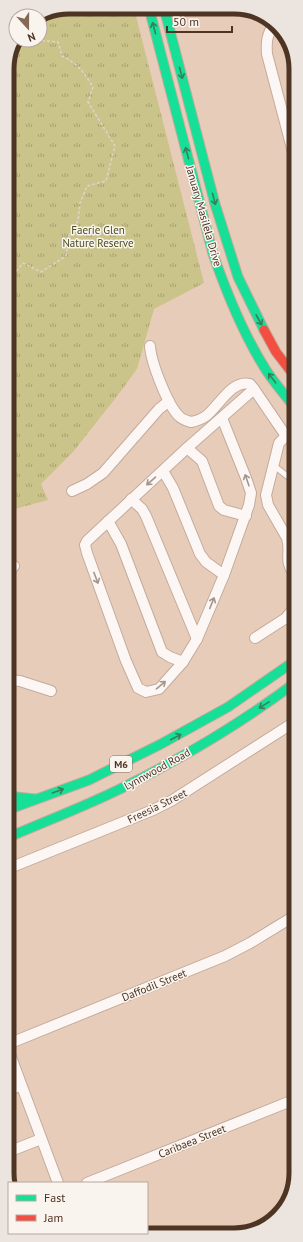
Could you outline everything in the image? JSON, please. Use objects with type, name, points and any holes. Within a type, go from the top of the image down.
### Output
[{"type":"main road","name":"January Masilela Drive","points":[[151,14],[213,254],[222,279],[247,335],[267,370],[289,400]]},
{"type":"main road","name":"January Masilela Drive","points":[[166,14],[216,204],[238,277],[276,352],[289,369]]},
{"type":"main road","name":"Lynnwood Road","points":[[14,807],[89,780],[175,737],[228,707],[289,665]]},
{"type":"main road","name":"Lynnwood Road","points":[[14,835],[124,787],[201,745],[275,698],[289,687]]},
{"type":"main road","points":[[14,827],[172,760]]},
{"type":"main road","points":[[14,796],[35,799]]},
{"type":"street","points":[[271,29],[266,44],[267,54],[289,134]]},
{"type":"street","points":[[150,346],[150,355],[169,401],[181,418],[191,422],[202,419],[226,395],[239,384],[245,382],[250,384],[286,436]]},
{"type":"street","points":[[222,418],[251,493],[246,516],[224,575],[197,639],[183,662],[159,689],[146,692],[138,688],[126,661],[85,545],[87,541],[131,499],[163,470],[222,418],[254,390]]},
{"type":"street","points":[[72,491],[87,484],[103,473],[159,409],[169,401]]},
{"type":"street","points":[[289,434],[279,443],[266,495],[267,501],[287,538],[289,566]]},
{"type":"street","points":[[188,448],[202,461],[219,506],[224,510],[246,516]]},
{"type":"street","points":[[163,470],[173,488],[200,554],[206,562],[224,575]]},
{"type":"street","points":[[131,499],[142,509],[146,516],[197,639]]},
{"type":"street","points":[[108,521],[121,544],[162,652],[183,662]]},
{"type":"street","points":[[255,638],[286,618],[289,614]]},
{"type":"street","points":[[14,681],[51,691]]},
{"type":"street","name":"Freesia Street","points":[[14,866],[171,802],[289,726]]},
{"type":"street","name":"Daffodil Street","points":[[14,1042],[224,956],[250,943],[289,919]]},
{"type":"street","points":[[14,1066],[58,1182]]},
{"type":"street","points":[[14,1088],[21,1085]]},
{"type":"street","name":"Caribaea Street","points":[[93,1182],[106,1180],[289,1102]]},
{"type":"street","points":[[14,1150],[41,1139]]},
{"type":"lane","points":[[273,466],[289,478]]},
{"type":"path","points":[[14,275],[24,264],[41,272],[66,256],[69,236],[78,221],[80,203],[87,186],[106,182],[115,146],[88,102],[93,87],[83,71],[72,61],[62,56],[58,42],[48,41]]},
{"type":"green space","name":"Faerie Glen Nature Reserve","points":[[62,14],[136,14],[204,283],[154,309],[137,369],[73,452],[41,484],[48,500],[14,509],[14,65],[19,48],[48,48],[48,18],[51,17]]},
{"type":"traffic: fast","points":[[151,14],[218,269],[236,314],[250,342],[266,370],[289,400]]},
{"type":"traffic: fast","points":[[166,14],[215,204],[238,277],[264,330]]},
{"type":"traffic: fast","points":[[14,807],[89,780],[161,744],[228,707],[289,665]]},
{"type":"traffic: fast","points":[[14,835],[110,794],[169,764],[234,725],[289,687]]},
{"type":"traffic: fast","points":[[14,796],[35,799]]},
{"type":"traffic: jam","points":[[264,330],[276,352],[289,369]]}]
